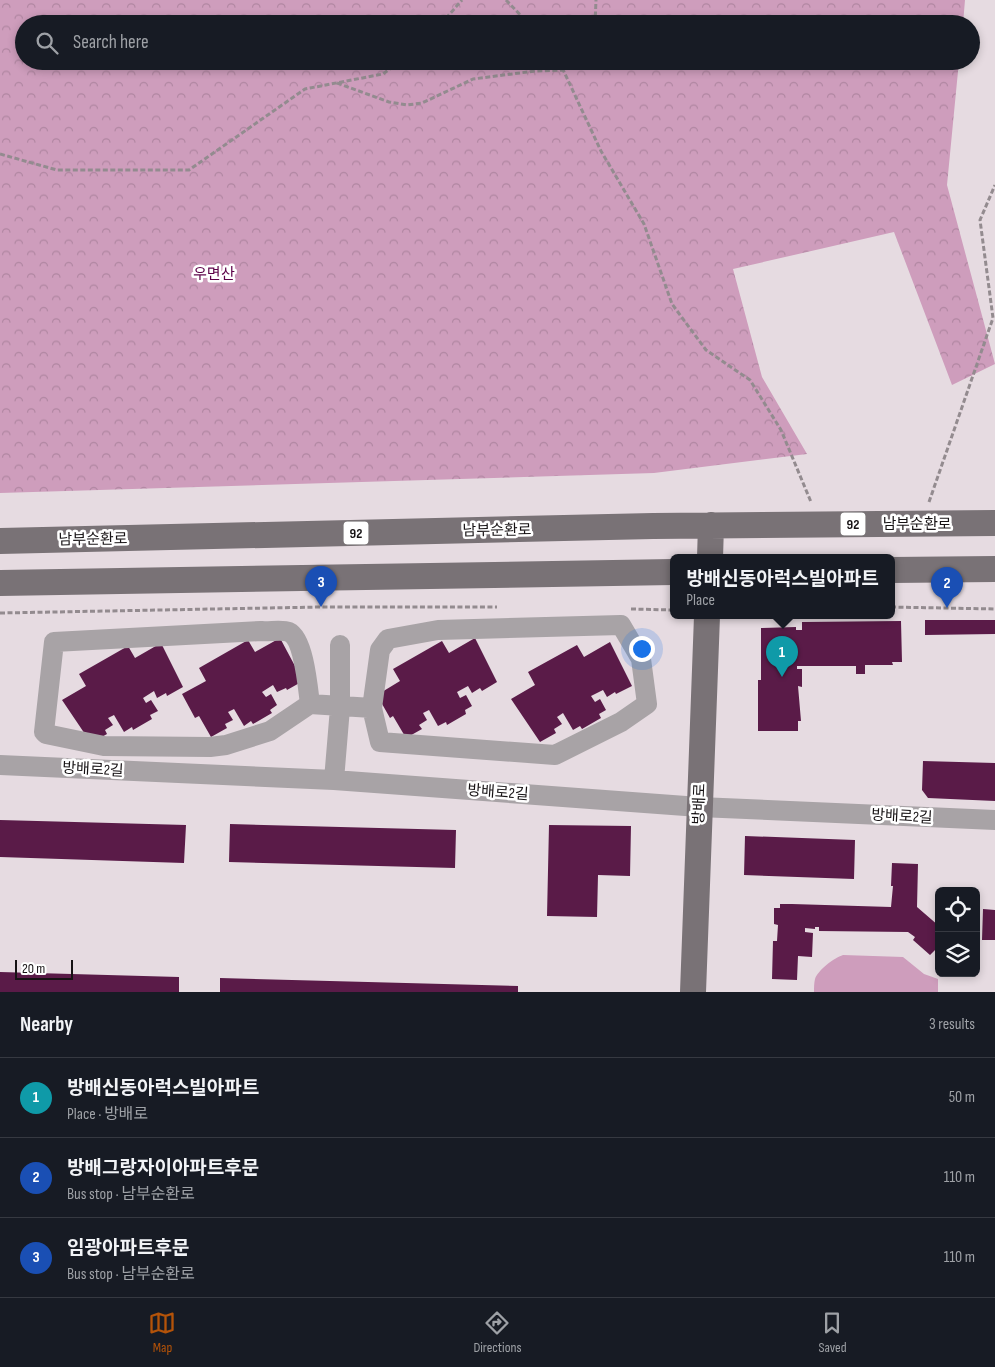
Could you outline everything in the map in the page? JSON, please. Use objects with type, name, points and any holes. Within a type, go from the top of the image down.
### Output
[{"type":"main road","name":"남부순환로","points":[[0,541],[711,525],[995,523]]},
{"type":"main road","points":[[710,554],[711,525]]},
{"type":"main road","points":[[895,570],[995,569]]},
{"type":"main road","points":[[0,583],[670,572]]},
{"type":"main road","name":"방배로","points":[[693,992],[707,619]]},
{"type":"street","points":[[621,625],[641,659],[648,704],[621,722],[555,755],[380,742],[372,708],[380,650],[388,639],[438,630],[621,625]]},
{"type":"street","points":[[310,704],[308,678],[296,639],[289,632],[261,631],[54,642],[44,732],[104,746],[210,747],[226,745],[270,731],[310,704],[340,708],[372,708]]},
{"type":"street","points":[[334,780],[340,708],[340,645]]},
{"type":"street","name":"방배로2길","points":[[0,764],[334,780],[699,807],[995,820]]},
{"type":"path","points":[[449,15],[462,0]]},
{"type":"path","points":[[506,0],[520,15]]},
{"type":"path","points":[[596,0],[596,15]]},
{"type":"path","points":[[0,154],[57,170],[189,170],[305,88],[383,74],[388,70]]},
{"type":"path","points":[[336,82],[389,102],[407,105],[422,103],[472,79],[565,70],[601,151],[644,224],[672,304],[706,350],[750,380],[781,430],[812,504],[817,525]]},
{"type":"path","points":[[921,524],[993,318],[980,220],[995,185]]},
{"type":"path","points":[[0,613],[321,607],[504,607]]},
{"type":"path","points":[[895,607],[995,609]]},
{"type":"path","points":[[623,609],[670,610]]},
{"type":"green space","name":"우면산","points":[[0,0],[965,0],[964,15],[15,15],[15,70],[958,70],[947,185],[995,364],[952,385],[894,232],[733,269],[762,377],[807,454],[654,473],[0,493]]},
{"type":"green space","points":[[843,955],[903,957],[924,974],[938,979],[938,992],[814,992],[815,979],[819,972]]},
{"type":"building","points":[[925,620],[995,620],[995,634],[925,635]]},
{"type":"building","points":[[901,621],[902,662],[892,662],[893,665],[865,665],[865,674],[856,674],[856,666],[797,666],[797,669],[802,669],[802,687],[798,686],[801,721],[798,721],[798,731],[758,731],[758,680],[761,680],[761,628],[796,627],[796,630],[802,630],[802,622]]},
{"type":"building","points":[[280,638],[303,681],[287,690],[286,688],[277,692],[273,685],[262,692],[266,697],[271,694],[277,705],[270,710],[272,713],[253,724],[251,721],[244,726],[234,709],[228,712],[233,720],[225,724],[227,728],[211,737],[199,716],[195,718],[182,694],[206,681],[199,668],[248,640],[255,652]]},
{"type":"building","points":[[475,638],[497,682],[482,691],[480,688],[472,693],[468,686],[457,692],[460,698],[466,695],[472,706],[465,710],[466,714],[447,725],[446,722],[438,726],[429,710],[423,713],[427,720],[419,725],[422,729],[406,738],[393,716],[390,718],[377,695],[400,681],[393,669],[442,641],[449,653]]},
{"type":"building","points":[[610,642],[632,686],[607,697],[603,690],[591,696],[595,702],[600,699],[606,710],[599,714],[601,718],[582,729],[580,726],[573,730],[563,713],[557,717],[562,724],[554,729],[556,733],[540,742],[511,699],[535,685],[528,672],[577,645],[584,657]]},
{"type":"building","points":[[161,643],[183,687],[167,696],[166,693],[157,698],[154,691],[143,698],[146,703],[151,700],[158,711],[150,715],[152,719],[133,730],[132,727],[124,732],[114,715],[108,718],[113,725],[105,730],[107,734],[91,743],[62,700],[86,686],[79,674],[128,646],[135,658]]},
{"type":"building","points":[[923,761],[995,763],[995,801],[928,798],[922,790]]},
{"type":"building","points":[[0,820],[186,825],[184,863],[0,857]]},
{"type":"building","points":[[230,824],[456,830],[455,868],[229,862]]},
{"type":"building","points":[[549,825],[631,826],[630,876],[598,875],[597,917],[547,916]]},
{"type":"building","points":[[745,836],[855,840],[854,879],[744,875]]},
{"type":"building","points":[[892,863],[918,864],[917,907],[935,923],[935,950],[930,955],[913,940],[915,937],[908,932],[819,931],[819,927],[815,927],[815,929],[805,928],[805,932],[813,933],[812,957],[798,956],[797,980],[772,979],[773,941],[777,941],[778,925],[774,924],[774,908],[780,908],[780,904],[891,907],[893,886],[891,886]]},
{"type":"building","points":[[983,909],[995,910],[995,940],[982,940]]},
{"type":"building","points":[[0,972],[179,977],[179,992],[0,992]]},
{"type":"building","points":[[220,978],[518,986],[518,992],[220,992]]},
{"type":"place","name":"임광아파트후문","points":[[321,607]]},
{"type":"place","name":"방배그랑자이아파트후문","points":[[947,608]]},
{"type":"place","name":"방배신동아럭스빌아파트","points":[[782,677]]}]
